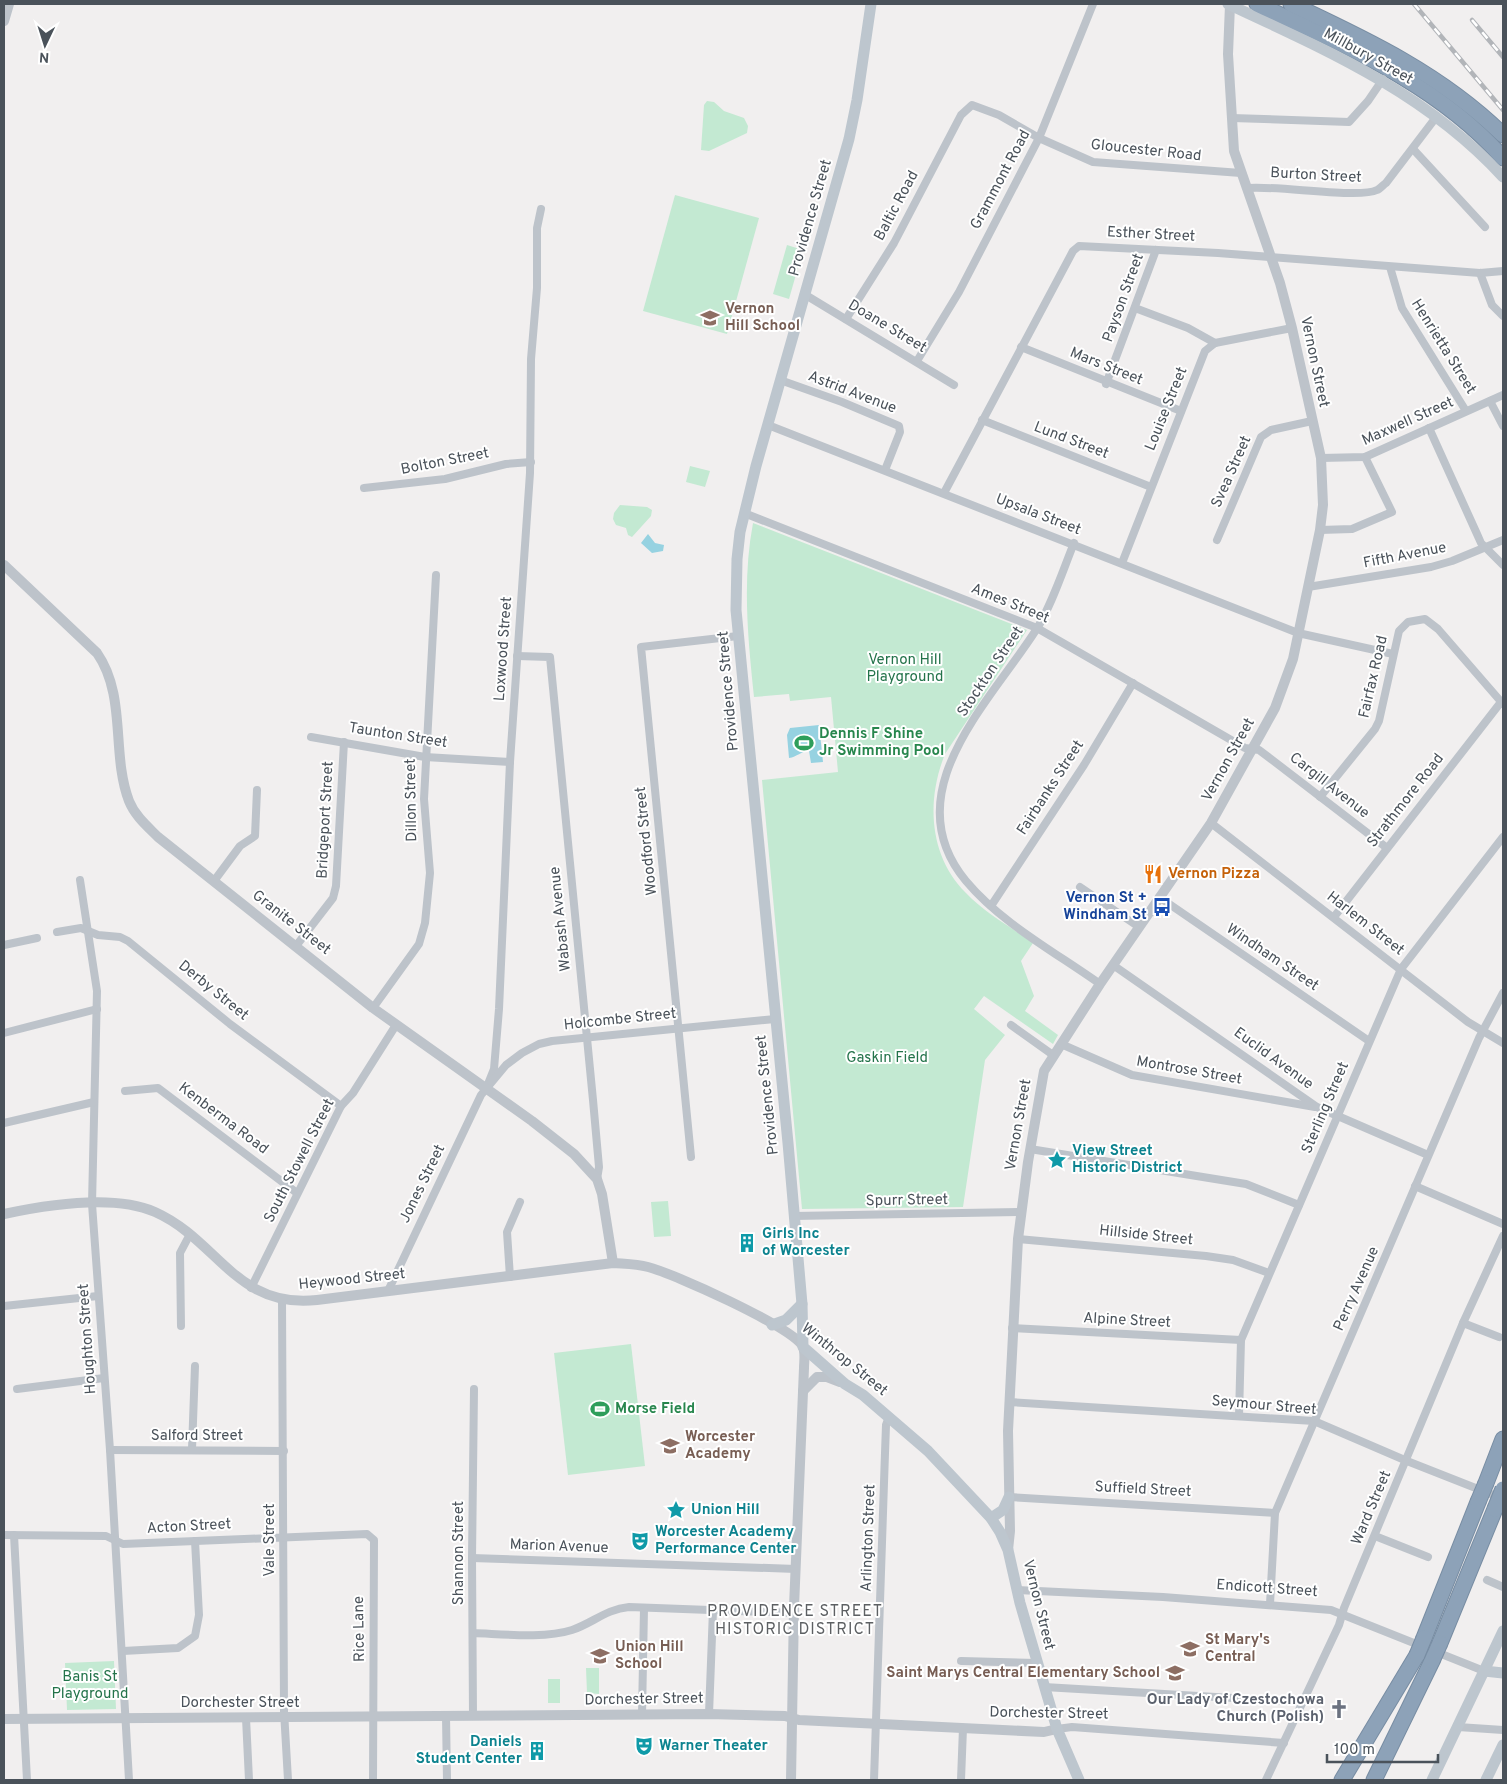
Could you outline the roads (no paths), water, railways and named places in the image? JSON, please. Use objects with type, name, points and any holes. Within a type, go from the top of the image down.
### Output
[{"type":"highway","points":[[1257,4],[1370,58],[1407,79],[1461,118],[1503,158]]},
{"type":"highway","points":[[1291,4],[1359,36]]},
{"type":"highway","points":[[1305,4],[1429,74],[1460,97],[1503,135]]},
{"type":"highway","points":[[1353,1780],[1417,1655],[1503,1440]]},
{"type":"highway","points":[[1374,1780],[1440,1643],[1499,1504],[1503,1488]]},
{"type":"highway","points":[[1342,1780],[1417,1655]]},
{"type":"main road","name":"Providence Street","points":[[804,1347],[794,1216],[738,636],[736,559],[744,513],[849,139],[858,100],[871,4]]},
{"type":"main road","name":"Millbury Street","points":[[1229,4],[1383,79],[1437,116],[1476,148],[1503,177]]},
{"type":"main road","points":[[772,1324],[786,1320],[802,1304]]},
{"type":"main road","name":"Winthrop Street","points":[[804,1347],[845,1384],[864,1395],[928,1452],[991,1518],[1008,1550]]},
{"type":"main road","points":[[991,1518],[1003,1510],[1009,1497]]},
{"type":"main road","name":"Vernon Street","points":[[1008,1550],[1044,1687],[1057,1729],[1079,1780]]},
{"type":"main road","points":[[1432,1780],[1503,1631]]},
{"type":"main road","name":"Endicott Street","points":[[1484,1671],[1503,1673]]},
{"type":"main road","points":[[1486,1780],[1503,1745]]},
{"type":"street","points":[[4,21],[9,4]]},
{"type":"street","name":"Grammont Road","points":[[917,361],[959,292],[1039,138],[1093,4]]},
{"type":"street","name":"Vernon Street","points":[[1008,1550],[1010,1531],[1009,1402],[1018,1239],[1030,1149],[1044,1071],[1100,984],[1211,823],[1275,708],[1286,681],[1320,530],[1323,505],[1321,458],[1292,328],[1271,258],[1234,151],[1228,47],[1229,4]]},
{"type":"street","points":[[1232,118],[1349,122],[1364,106],[1383,79]]},
{"type":"street","name":"Gloucester Road","points":[[971,105],[999,115],[1039,138],[1093,162],[1241,172]]},
{"type":"street","name":"Baltic Road","points":[[846,319],[894,242],[961,115],[971,105]]},
{"type":"street","name":"Burton Street","points":[[1248,188],[1286,188],[1349,192],[1377,190],[1386,183],[1414,149],[1437,116]]},
{"type":"street","points":[[1414,149],[1486,227]]},
{"type":"street","name":"Loxwood Street","points":[[486,1089],[494,1069],[499,1009],[510,762],[531,462],[531,359],[537,288],[537,228],[541,209]]},
{"type":"street","name":"Esther Street","points":[[944,493],[1076,247],[1085,245],[1218,253],[1480,273],[1503,271]]},
{"type":"street","name":"Payson Street","points":[[1106,384],[1136,308],[1156,250]]},
{"type":"street","name":"Henrietta Street","points":[[1390,267],[1402,308],[1466,411]]},
{"type":"street","points":[[1480,273],[1492,305],[1502,314]]},
{"type":"street","name":"Doane Street","points":[[804,294],[954,385]]},
{"type":"street","points":[[1136,308],[1188,328],[1215,343],[1292,328]]},
{"type":"street","name":"Louise Street","points":[[1122,563],[1205,351],[1215,343]]},
{"type":"street","name":"Mars Street","points":[[1021,348],[1106,384],[1181,412]]},
{"type":"street","name":"Astrid Avenue","points":[[780,380],[842,402],[898,426],[900,432],[885,470]]},
{"type":"street","name":"Maxwell Street","points":[[1321,458],[1365,456],[1503,395]]},
{"type":"street","points":[[1490,401],[1503,426]]},
{"type":"street","name":"Lund Street","points":[[982,420],[1151,486]]},
{"type":"street","name":"Svea Street","points":[[1217,540],[1261,437],[1271,430],[1312,421]]},
{"type":"street","name":"Upsala Street","points":[[768,425],[1298,633],[1393,654]]},
{"type":"street","points":[[1429,428],[1481,542],[1503,564]]},
{"type":"street","points":[[1320,530],[1352,529],[1392,512],[1365,456]]},
{"type":"street","name":"Bolton Street","points":[[364,488],[445,479],[506,464],[531,462]]},
{"type":"street","name":"Ames Street","points":[[744,513],[1037,628],[1245,748],[1252,749]]},
{"type":"street","name":"Fifth Avenue","points":[[1308,586],[1431,567],[1503,540]]},
{"type":"street","name":"Stockton Street","points":[[1074,544],[1037,628],[954,751],[941,792],[940,816],[948,850],[966,881],[991,906],[1100,984]]},
{"type":"street","name":"Granite Street","points":[[4,565],[76,632],[102,660],[111,682],[125,784],[130,802],[141,820],[158,837],[373,1008],[532,1121],[574,1154],[597,1178],[602,1194],[613,1263]]},
{"type":"street","name":"Dillon Street","points":[[373,1008],[412,954],[423,932],[430,873],[424,817],[425,757],[436,575]]},
{"type":"street","name":"Fairfax Road","points":[[1320,797],[1375,729],[1383,706],[1399,631],[1404,624],[1416,619],[1426,619],[1450,641],[1502,703]]},
{"type":"street","name":"Woodford Street","points":[[691,1157],[680,1028],[641,647],[738,636]]},
{"type":"street","name":"Wabash Avenue","points":[[517,656],[550,657],[599,1167],[597,1178]]},
{"type":"street","name":"Fairbanks Street","points":[[991,906],[1084,765],[1133,683]]},
{"type":"street","name":"Strathmore Road","points":[[1334,917],[1502,703]]},
{"type":"street","name":"Taunton Street","points":[[311,737],[425,757],[510,762]]},
{"type":"street","name":"Bridgeport Street","points":[[296,946],[332,898],[336,886],[344,742]]},
{"type":"street","name":"Cargill Avenue","points":[[1252,749],[1267,756],[1387,848]]},
{"type":"street","points":[[214,881],[240,846],[255,836],[257,790]]},
{"type":"street","name":"Harlem Street","points":[[1211,823],[1482,1031],[1503,1043]]},
{"type":"street","name":"Sterling Street","points":[[1239,1416],[1241,1340],[1401,969],[1503,837]]},
{"type":"street","name":"Houghton Street","points":[[80,880],[97,991],[92,1204],[123,1650],[129,1780]]},
{"type":"street","points":[[1080,887],[1139,927]]},
{"type":"street","name":"Windham Street","points":[[1159,897],[1369,1041]]},
{"type":"street","name":"Derby Street","points":[[57,932],[81,928],[98,935],[120,937],[141,950],[230,1024],[341,1106]]},
{"type":"street","points":[[4,945],[37,938]]},
{"type":"street","name":"Euclid Avenue","points":[[1113,966],[1317,1107],[1337,1118],[1428,1155]]},
{"type":"street","name":"Perry Avenue","points":[[1270,1604],[1275,1512],[1482,1031],[1503,993]]},
{"type":"street","points":[[4,1033],[97,1008]]},
{"type":"street","name":"Holcombe Street","points":[[486,1089],[506,1065],[528,1049],[544,1042],[775,1019]]},
{"type":"street","name":"South Stowell Street","points":[[251,1288],[341,1106],[353,1093],[396,1025]]},
{"type":"street","points":[[1011,1025],[1053,1055]]},
{"type":"street","name":"Montrose Street","points":[[1061,1044],[1132,1075],[1317,1107]]},
{"type":"street","name":"Kenberma Road","points":[[125,1091],[158,1088],[298,1193]]},
{"type":"street","name":"Jones Street","points":[[388,1291],[428,1203],[486,1089]]},
{"type":"street","points":[[4,1123],[94,1102]]},
{"type":"street","points":[[1030,1149],[1246,1184],[1299,1205]]},
{"type":"street","points":[[1415,1186],[1503,1224]]},
{"type":"street","points":[[510,1277],[507,1232],[520,1202]]},
{"type":"street","name":"Heywood Street","points":[[4,1214],[52,1204],[92,1204],[146,1209],[162,1216],[190,1236],[251,1288],[282,1300],[307,1301],[613,1263]]},
{"type":"street","name":"Spurr Street","points":[[794,1216],[1021,1212]]},
{"type":"street","points":[[181,1326],[180,1253],[190,1236]]},
{"type":"street","name":"Ward Street","points":[[1266,1780],[1339,1625],[1463,1323],[1499,1250],[1503,1236]]},
{"type":"street","name":"Hillside Street","points":[[1018,1239],[1206,1256],[1233,1260],[1269,1274]]},
{"type":"street","name":"Winthrop Street","points":[[613,1263],[647,1267],[670,1275],[772,1324],[796,1338],[804,1347]]},
{"type":"street","points":[[4,1306],[98,1296]]},
{"type":"street","name":"Vale Street","points":[[282,1300],[283,1537],[288,1780]]},
{"type":"street","points":[[1463,1323],[1499,1337]]},
{"type":"street","name":"Alpine Street","points":[[1012,1328],[1241,1340]]},
{"type":"street","name":"Providence Street","points":[[791,1780],[794,1613],[804,1347]]},
{"type":"street","points":[[192,1449],[195,1366]]},
{"type":"street","points":[[803,1391],[811,1381],[821,1376],[845,1384]]},
{"type":"street","points":[[17,1389],[104,1378]]},
{"type":"street","name":"Shannon Street","points":[[473,1716],[474,1389]]},
{"type":"street","name":"Seymour Street","points":[[1009,1402],[1314,1421],[1499,1504]]},
{"type":"street","name":"Arlington Street","points":[[874,1780],[886,1425],[889,1417]]},
{"type":"street","name":"Salford Street","points":[[110,1450],[284,1451]]},
{"type":"street","name":"Suffield Street","points":[[1009,1497],[1275,1512]]},
{"type":"street","name":"Acton Street","points":[[4,1535],[106,1536],[123,1544],[360,1534],[367,1534],[374,1540]]},
{"type":"street","points":[[14,1535],[27,1780]]},
{"type":"street","points":[[1375,1536],[1428,1556]]},
{"type":"street","name":"Rice Lane","points":[[373,1780],[372,1717],[375,1682],[374,1540]]},
{"type":"street","points":[[123,1650],[178,1648],[195,1636],[199,1620],[196,1541]]},
{"type":"street","name":"Marion Avenue","points":[[472,1558],[796,1569]]},
{"type":"street","points":[[1487,1580],[1503,1587]]},
{"type":"street","name":"Endicott Street","points":[[1017,1590],[1323,1608],[1484,1671]]},
{"type":"street","points":[[473,1633],[557,1633],[573,1630],[604,1613],[619,1608],[794,1613]]},
{"type":"street","points":[[642,1715],[644,1608]]},
{"type":"street","points":[[709,1714],[713,1610]]},
{"type":"street","points":[[961,1661],[1037,1663]]},
{"type":"street","points":[[1044,1687],[1303,1702]]},
{"type":"street","name":"Dorchester Street","points":[[4,1719],[709,1714],[784,1716],[877,1724],[1044,1732],[1072,1727],[1284,1742]]},
{"type":"street","points":[[446,1716],[447,1780]]},
{"type":"street","points":[[246,1718],[249,1780]]},
{"type":"street","points":[[1458,1727],[1503,1730]]},
{"type":"street","points":[[961,1780],[963,1728]]},
{"type":"water","points":[[648,534],[655,543],[664,545],[663,551],[652,553],[641,543]]},
{"type":"water","name":"Dennis F Shine Jr Swimming Pool","points":[[819,725],[823,762],[811,763],[809,751],[789,758],[787,735],[790,728]]},
{"type":"railway","points":[[1414,4],[1503,110]]},
{"type":"railway","points":[[1472,20],[1503,57]]},
{"type":"place","name":"Vernon Hill School","points":[[710,318]]},
{"type":"place","name":"Dennis F Shine Jr Swimming Pool","points":[[804,743]]},
{"type":"place","name":"Vernon Pizza","points":[[1153,874]]},
{"type":"place","name":"Vernon St + Windham St","points":[[1162,907]]},
{"type":"place","name":"View Street Historic District","points":[[1057,1160]]},
{"type":"place","name":"Girls Inc of Worcester","points":[[747,1243]]},
{"type":"place","name":"Morse Field","points":[[600,1409]]},
{"type":"place","name":"Worcester Academy","points":[[670,1446]]},
{"type":"place","name":"Union Hill","points":[[676,1510]]},
{"type":"place","name":"Worcester Academy Performance Center","points":[[640,1541]]},
{"type":"place","name":"St Mary's Central","points":[[1190,1649]]},
{"type":"place","name":"Union Hill School","points":[[600,1656]]},
{"type":"place","name":"Saint Marys Central Elementary School","points":[[1175,1673]]},
{"type":"place","name":"Our Lady of Czestochowa Church (Polish)","points":[[1339,1709]]},
{"type":"place","name":"Warner Theater","points":[[644,1746]]},
{"type":"place","name":"Daniels Student Center","points":[[537,1751]]},
{"type":"district","name":"PROVIDENCE STREET HISTORIC DISTRICT","points":[[795,1621]]},
{"type":"park label","name":"Vernon Hill Playground","points":[[905,668]]},
{"type":"park label","name":"Gaskin Field","points":[[887,1058]]},
{"type":"park label","name":"Banis St Playground","points":[[90,1686]]}]
